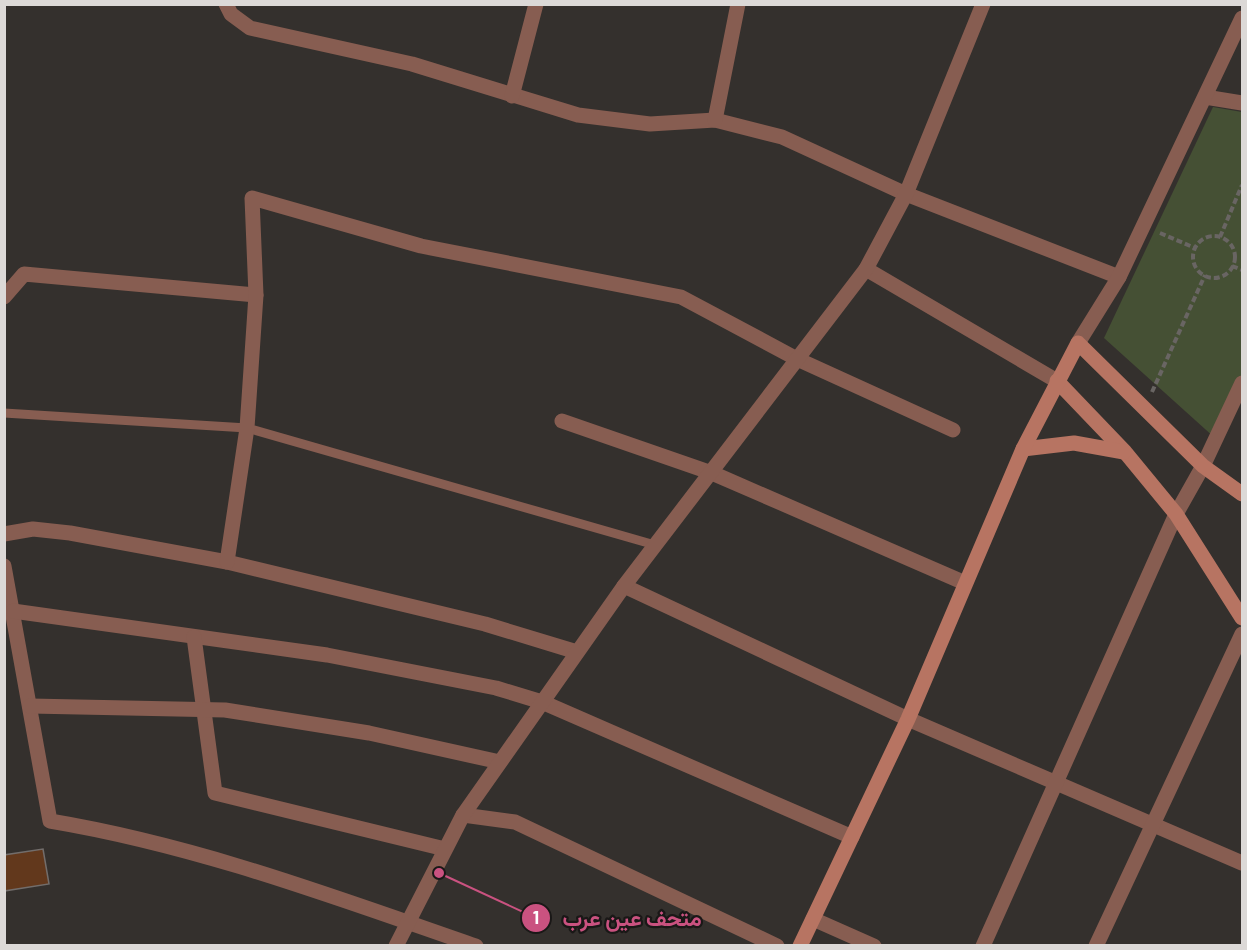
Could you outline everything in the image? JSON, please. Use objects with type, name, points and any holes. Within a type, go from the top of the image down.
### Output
[{"type":"main road","points":[[800,945],[908,719],[1023,449],[1078,343],[1203,466],[1242,494]]},
{"type":"main road","points":[[1057,381],[1125,452],[1176,514],[1242,618]]},
{"type":"main road","points":[[1023,449],[1074,443],[1125,452]]},
{"type":"street","points":[[226,4],[231,14],[250,28],[412,64],[578,115],[650,124],[715,120],[782,138],[906,194],[1119,277]]},
{"type":"street","points":[[512,96],[536,4]]},
{"type":"street","points":[[715,120],[738,4]]},
{"type":"street","points":[[396,945],[463,815],[624,586],[866,269],[906,194],[983,4]]},
{"type":"street","points":[[1078,343],[1119,277],[1242,18]]},
{"type":"street","points":[[1204,97],[1242,103]]},
{"type":"street","points":[[228,562],[247,428],[256,295],[252,198],[421,246],[681,297],[797,359],[953,430]]},
{"type":"street","points":[[866,269],[1057,381]]},
{"type":"street","points":[[4,297],[24,274],[256,295]]},
{"type":"street","points":[[983,945],[1176,514],[1203,466],[1242,383]]},
{"type":"street","points":[[562,422],[712,473],[964,583]]},
{"type":"street","points":[[4,534],[33,529],[70,533],[228,562],[485,624],[577,652]]},
{"type":"street","points":[[4,567],[50,821],[108,830],[247,866],[476,945]]},
{"type":"street","points":[[624,586],[908,719],[1242,863]]},
{"type":"street","points":[[13,611],[327,655],[496,688],[542,702],[852,837]]},
{"type":"street","points":[[1096,945],[1242,634]]},
{"type":"street","points":[[194,637],[214,793],[446,849]]},
{"type":"street","points":[[30,706],[225,710],[369,733],[500,762]]},
{"type":"street","points":[[463,815],[514,822],[777,945]]},
{"type":"street","points":[[813,919],[874,945]]},
{"type":"lane","points":[[4,413],[247,428],[655,545]]},
{"type":"path","points":[[1220,237],[1242,185]]},
{"type":"path","points":[[1143,226],[1195,248]]},
{"type":"path","points":[[1220,237],[1232,247],[1232,266],[1222,276],[1215,278],[1204,275],[1193,262],[1195,248],[1204,238],[1220,237]]},
{"type":"path","points":[[1232,266],[1242,270]]},
{"type":"path","points":[[1144,409],[1204,275]]},
{"type":"green space","points":[[1213,107],[1242,112],[1242,375],[1215,438],[1104,338]]},
{"type":"building","points":[[43,849],[49,884],[4,891],[4,855]]},
{"type":"place","name":"متحف عين عرب","points":[[439,873]]}]
